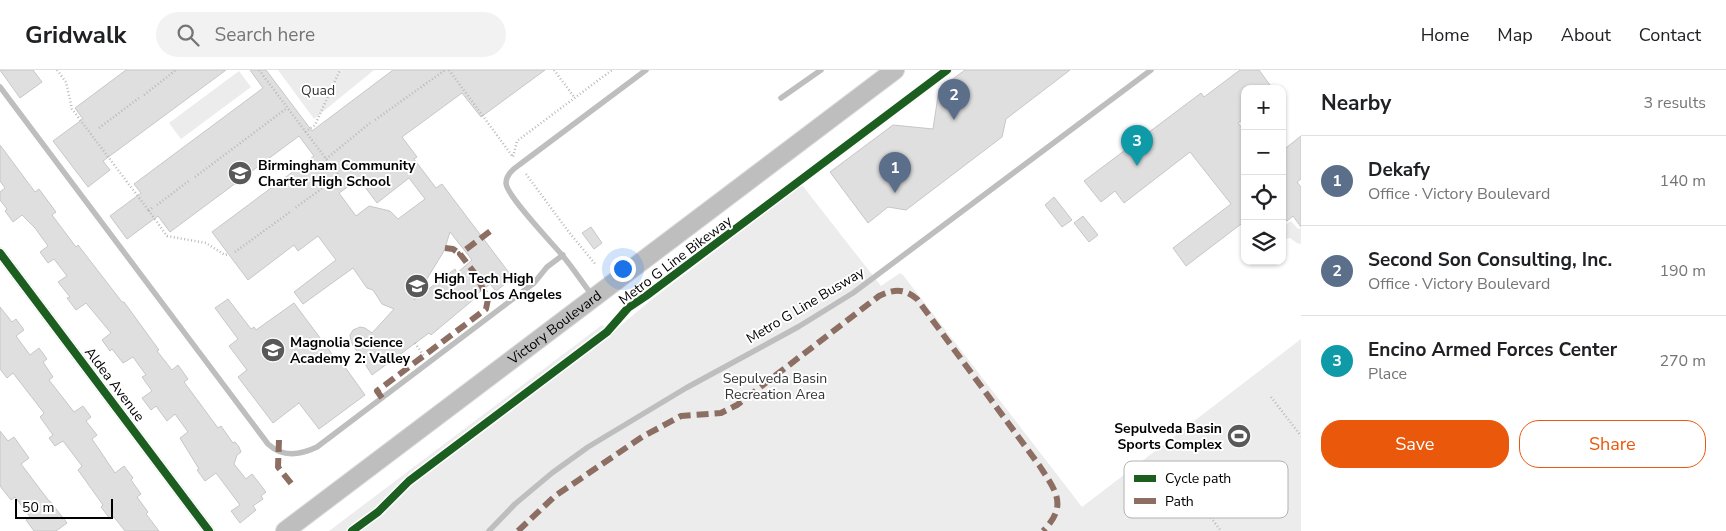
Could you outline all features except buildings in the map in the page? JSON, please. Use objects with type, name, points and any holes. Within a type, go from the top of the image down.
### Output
[{"type":"main road","name":"Victory Boulevard","points":[[285,531],[895,70]]},
{"type":"street","name":"Aldea Avenue","points":[[0,253],[209,531]]},
{"type":"lane","points":[[594,297],[541,229],[530,220],[508,190],[507,178],[510,172],[519,165],[646,70]]},
{"type":"lane","points":[[781,98],[821,70]]},
{"type":"lane","name":"Metro G Line Busway","points":[[488,531],[552,473],[588,447],[686,388],[828,310],[859,289],[1151,70]]},
{"type":"lane","points":[[0,87],[268,444],[278,452],[298,454],[317,447],[534,283],[547,267],[562,255]]},
{"type":"path","points":[[57,70],[66,82],[72,109],[92,133],[167,236],[206,243],[225,255],[229,254]]},
{"type":"path","points":[[144,95],[176,70]]},
{"type":"path","points":[[259,70],[339,176],[295,208]]},
{"type":"path","points":[[305,132],[314,125],[340,70]]},
{"type":"path","points":[[375,120],[445,70]]},
{"type":"path","points":[[449,70],[513,157],[517,141],[612,70]]},
{"type":"path","points":[[554,70],[575,98]]},
{"type":"path","points":[[98,128],[139,98]]},
{"type":"path","points":[[195,177],[287,108]]},
{"type":"path","points":[[326,159],[370,123]]},
{"type":"path","points":[[526,174],[573,238],[596,265]]},
{"type":"path","points":[[157,205],[190,180]]},
{"type":"path","points":[[149,211],[152,208]]},
{"type":"path","points":[[235,252],[290,212]]},
{"type":"path","points":[[415,343],[424,356]]},
{"type":"path","points":[[1271,397],[1301,436]]},
{"type":"path","points":[[1211,518],[1221,531]]},
{"type":"green space","name":"Quad","points":[[278,70],[374,70],[314,119]]},
{"type":"green space","points":[[239,71],[251,87],[181,139],[169,123]]},
{"type":"green space","name":"Sepulveda Basin Recreation Area","points":[[802,185],[881,286],[900,273],[903,275],[1082,507],[1124,475],[1124,518],[1288,518],[1288,461],[1142,461],[1301,339],[1301,531],[329,531],[602,325],[613,332],[651,300]]},
{"type":"green space","points":[[1291,221],[1298,229],[1301,228],[1301,244],[1290,238],[1286,239],[1286,224]]},
{"type":"marked path","points":[[382,398],[377,391],[486,309],[488,299],[476,275],[460,254],[493,229]]},
{"type":"marked path","points":[[445,248],[453,249],[460,254]]},
{"type":"marked path","points":[[518,531],[555,496],[642,437],[681,416],[721,413],[737,405],[879,296],[899,291],[908,293],[917,299],[1050,482],[1057,498],[1056,513],[1043,531]]},
{"type":"marked path","points":[[279,440],[278,467],[294,487]]},
{"type":"cycle path","name":"Metro G Line Bikeway","points":[[352,531],[378,512],[409,481],[607,332],[628,308],[947,70]]},
{"type":"cycle path","points":[[0,253],[209,531]]},
{"type":"place","name":"Second Son Consulting, Inc.","points":[[954,120]]},
{"type":"place","name":"Encino Armed Forces Center","points":[[1137,166]]},
{"type":"place","name":"Birmingham Community Charter High School","points":[[240,173]]},
{"type":"place","name":"Dekafy","points":[[895,193]]},
{"type":"place","name":"High Tech High School Los Angeles","points":[[417,286]]},
{"type":"place","name":"Magnolia Science Academy 2: Valley","points":[[273,350]]},
{"type":"place","name":"Sepulveda Basin Sports Complex","points":[[1239,436]]}]
